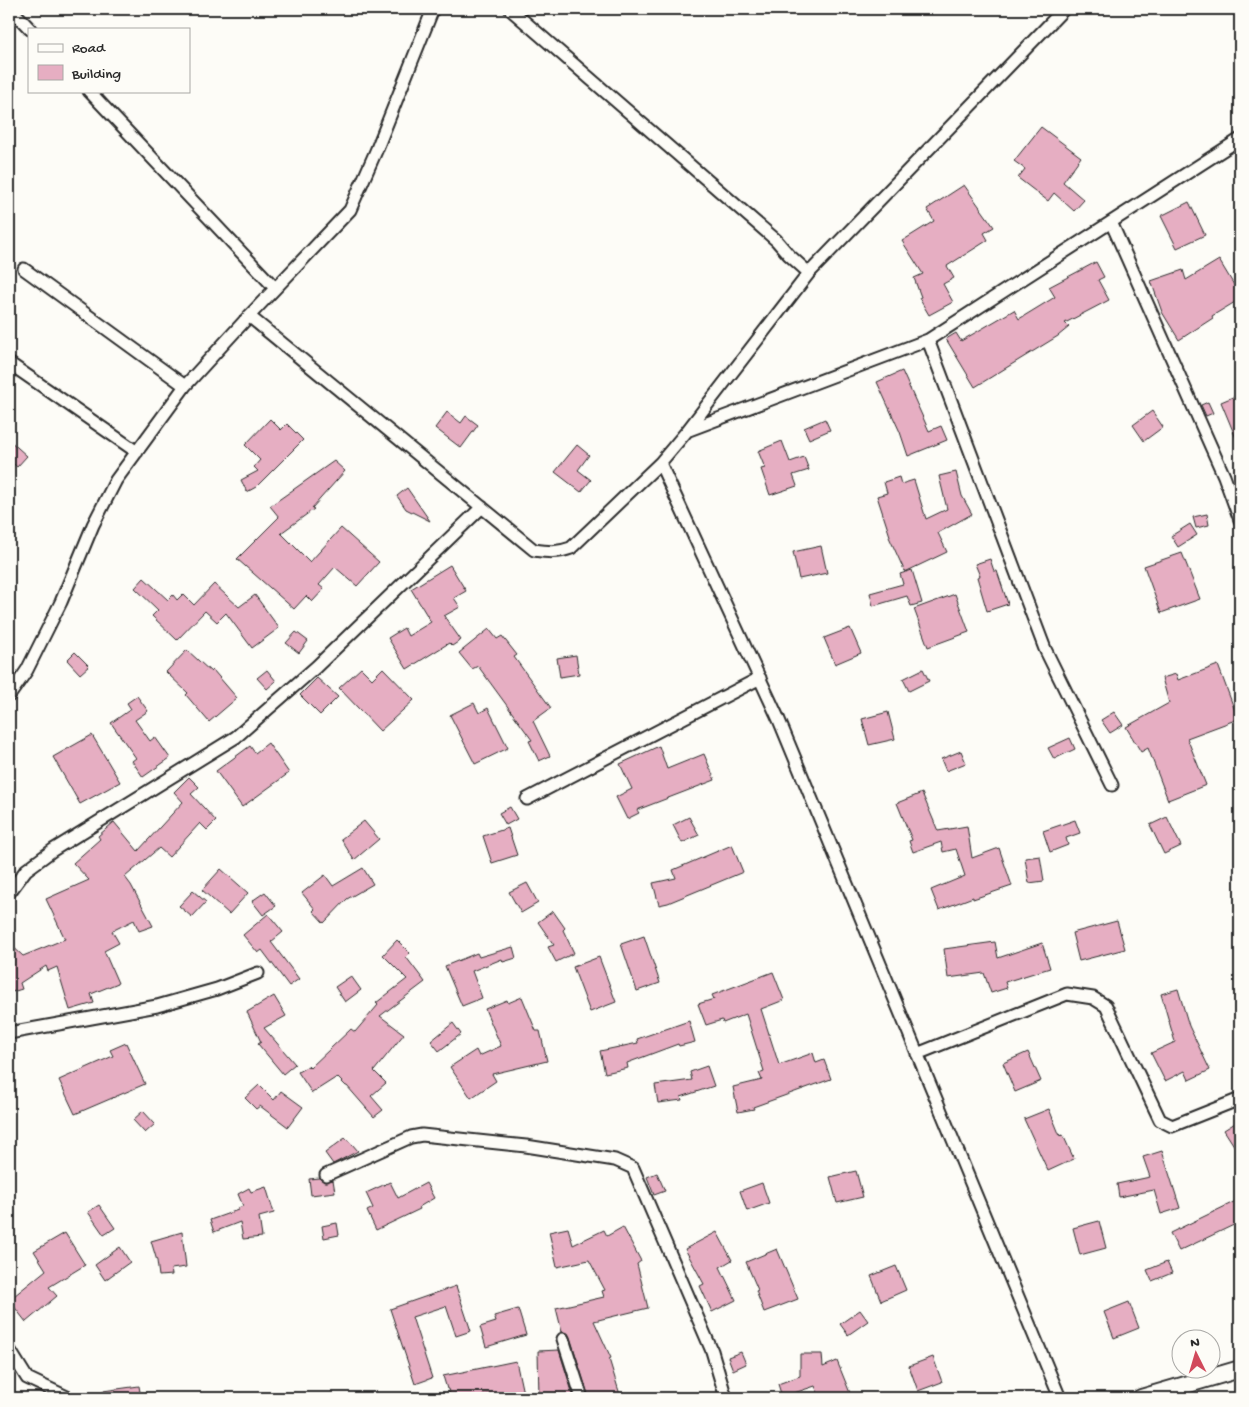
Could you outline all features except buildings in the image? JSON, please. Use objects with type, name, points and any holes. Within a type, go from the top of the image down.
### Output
[{"type":"main road","points":[[1141,1398],[1239,1372]]},
{"type":"street","points":[[9,696],[26,670],[60,602],[116,480],[185,386],[350,210],[433,9]]},
{"type":"street","points":[[510,9],[776,240],[809,273]]},
{"type":"street","points":[[249,316],[534,550],[562,552],[572,548],[580,541],[660,463],[809,273],[1064,9]]},
{"type":"street","points":[[11,10],[29,28]]},
{"type":"street","points":[[90,92],[275,288]]},
{"type":"street","points":[[687,431],[928,340],[1240,138]]},
{"type":"street","points":[[1111,222],[1224,476],[1240,520]]},
{"type":"street","points":[[24,269],[185,386]]},
{"type":"street","points":[[928,340],[1045,649],[1112,785]]},
{"type":"street","points":[[9,363],[137,452]]},
{"type":"street","points":[[660,463],[780,720],[1060,1398]]},
{"type":"street","points":[[9,893],[26,870],[53,850],[236,737],[316,667],[482,507]]},
{"type":"street","points":[[527,799],[760,678]]},
{"type":"street","points":[[9,1033],[157,1006],[217,989],[258,973]]},
{"type":"street","points":[[917,1054],[1067,994],[1093,998],[1106,1006],[1160,1120],[1172,1126],[1240,1099]]},
{"type":"street","points":[[326,1175],[411,1137],[422,1136],[526,1146],[615,1160],[633,1168],[712,1351],[726,1398]]},
{"type":"street","points":[[563,1339],[582,1398]]},
{"type":"street","points":[[9,1349],[27,1378],[69,1398]]}]
